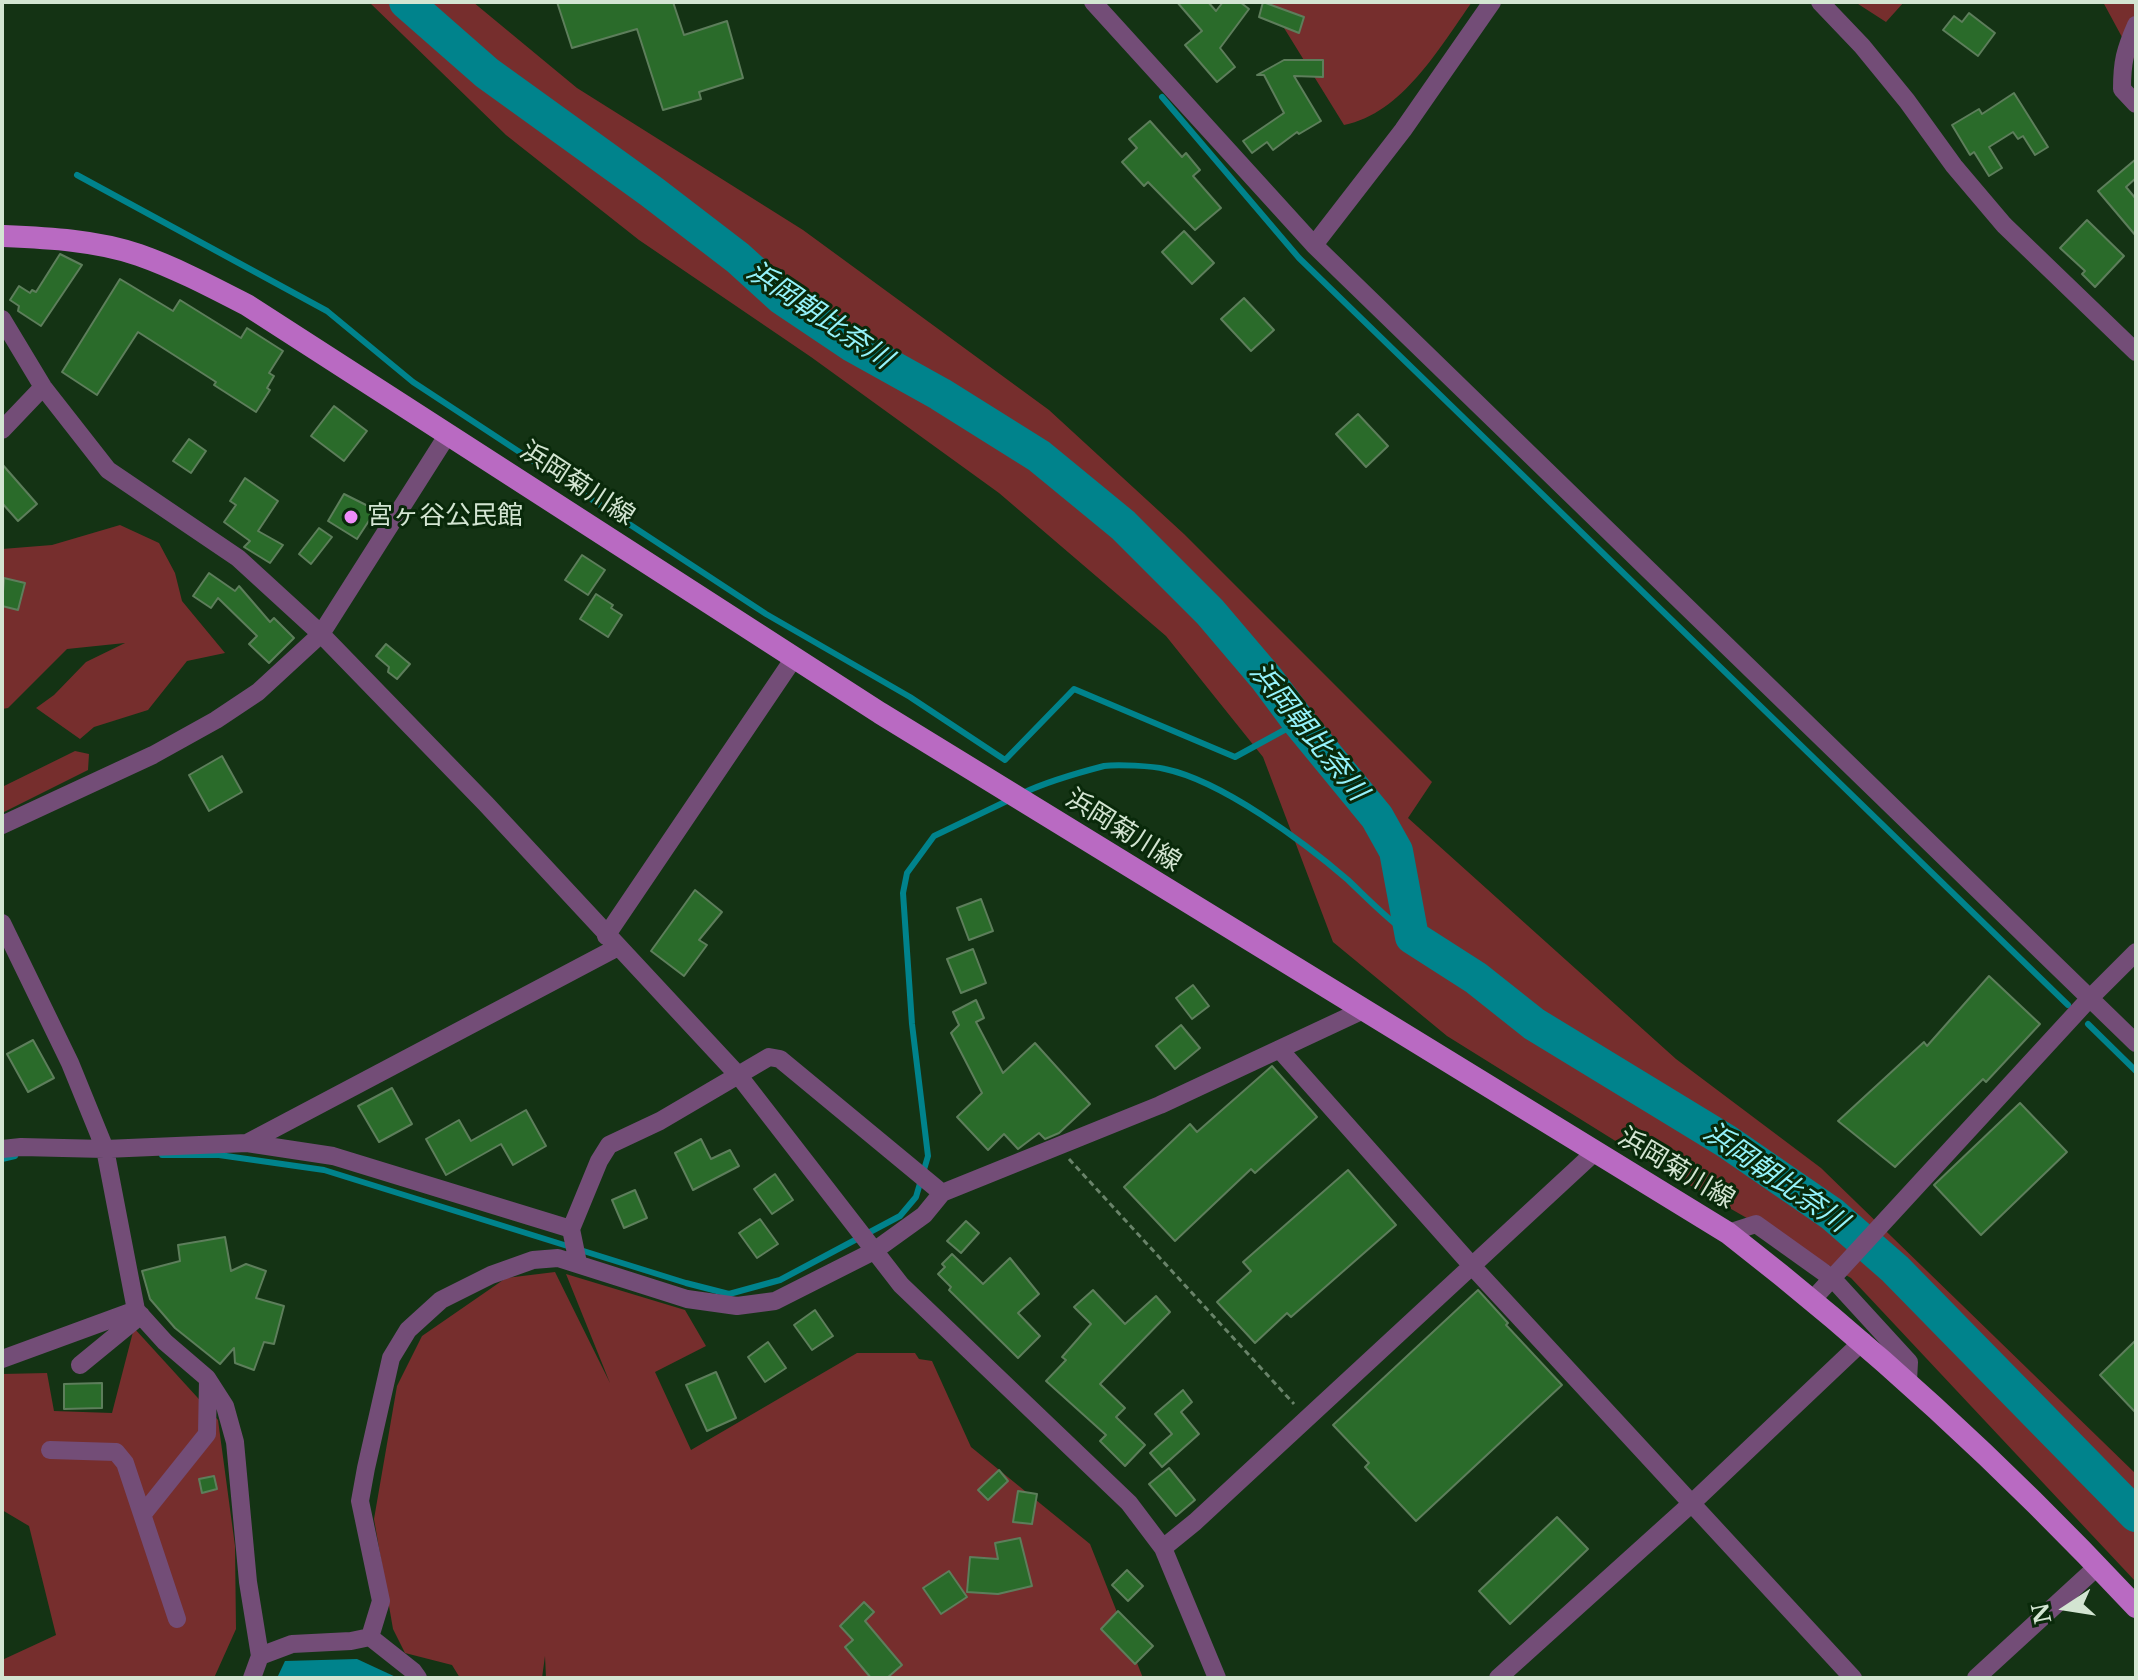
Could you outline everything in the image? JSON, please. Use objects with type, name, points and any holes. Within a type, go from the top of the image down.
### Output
[{"type":"main road","name":"浜岡菊川線","points":[[2,236],[97,244],[137,254],[194,277],[247,305],[794,658],[1361,1011],[1728,1233],[1813,1299],[1908,1381],[2041,1506],[2136,1607]]},
{"type":"street","points":[[1093,2],[1314,245],[2136,1043]]},
{"type":"street","points":[[1314,245],[1403,130],[1492,2]]},
{"type":"street","points":[[1820,2],[1880,68],[1954,166],[2004,225],[2136,352]]},
{"type":"street","points":[[2136,25],[2122,58],[2122,89],[2136,104]]},
{"type":"street","points":[[2,319],[43,387],[108,470],[238,558],[321,634],[486,804],[739,1076],[901,1285],[1129,1503],[1163,1548],[1217,1678]]},
{"type":"street","points":[[2,430],[43,387]]},
{"type":"street","points":[[2,825],[153,755],[216,720],[258,692],[321,634],[448,434]]},
{"type":"street","points":[[247,1143],[612,942],[794,658]]},
{"type":"street","points":[[2,923],[70,1063],[105,1149],[138,1313],[208,1380],[225,1406],[235,1442],[248,1582],[260,1656],[252,1678]]},
{"type":"street","points":[[1813,1299],[2136,952]]},
{"type":"street","points":[[370,1637],[381,1601],[360,1501],[391,1358],[408,1330],[441,1300],[491,1275],[533,1260],[558,1258],[687,1299],[737,1306],[775,1301],[874,1251],[924,1215],[942,1193],[1058,1148],[1361,1011]]},
{"type":"street","points":[[1280,1050],[1473,1267],[1853,1678]]},
{"type":"street","points":[[578,1263],[571,1229],[599,1161],[609,1145],[660,1121],[769,1057],[780,1059],[942,1193]]},
{"type":"street","points":[[2,1149],[105,1149],[247,1143],[333,1156],[571,1229]]},
{"type":"street","points":[[1163,1548],[1195,1522],[1595,1152]]},
{"type":"street","points":[[1728,1233],[1756,1224],[1833,1279],[1909,1362],[1908,1381]]},
{"type":"street","points":[[2,1359],[138,1313]]},
{"type":"street","points":[[80,1365],[138,1313]]},
{"type":"street","points":[[1498,1678],[1692,1503],[1863,1341]]},
{"type":"street","points":[[143,1514],[207,1434],[208,1380]]},
{"type":"street","points":[[50,1450],[116,1452],[125,1463],[177,1619]]},
{"type":"street","points":[[1976,1678],[2098,1566]]},
{"type":"street","points":[[260,1656],[292,1644],[370,1637]]},
{"type":"street","points":[[370,1637],[418,1678]]},
{"type":"path","points":[[1058,1148],[1307,1418]]},
{"type":"shaded area","points":[[369,2],[473,2],[577,88],[803,230],[1049,410],[1184,534],[1432,782],[1408,818],[1676,1059],[1821,1168],[2136,1474],[2136,1582],[1851,1278],[1646,1160],[1447,1036],[1333,942],[1263,757],[1166,636],[999,493],[811,357],[639,240],[506,135]]},
{"type":"shaded area","points":[[1268,2],[1472,2],[1433,58],[1402,93],[1365,118],[1344,125]]},
{"type":"shaded area","points":[[1855,2],[1904,2],[1886,22]]},
{"type":"shaded area","points":[[2103,2],[2136,2],[2136,63]]},
{"type":"shaded area","points":[[120,525],[159,543],[175,573],[182,601],[225,653],[187,661],[148,710],[94,727],[80,739],[36,708],[54,695],[86,662],[125,643],[67,649],[8,708],[2,709],[2,549],[52,545]]},
{"type":"shaded area","points":[[75,751],[89,754],[88,770],[2,813],[2,787]]},
{"type":"shaded area","points":[[555,1272],[610,1383],[566,1274],[685,1310],[706,1346],[655,1372],[691,1450],[857,1353],[915,1353],[919,1359],[932,1361],[971,1447],[1090,1544],[1143,1678],[546,1678],[545,1656],[542,1678],[460,1678],[452,1665],[405,1653],[393,1629],[374,1519],[397,1386],[422,1336],[506,1278]]},
{"type":"shaded area","points":[[134,1328],[218,1420],[235,1546],[236,1629],[214,1678],[2,1678],[2,1660],[56,1635],[29,1526],[2,1510],[2,1374],[47,1373],[54,1411],[112,1413]]},
{"type":"water","points":[[357,1659],[398,1678],[277,1678],[285,1661]]},
{"type":"building","points":[[557,2],[673,2],[684,35],[727,21],[743,78],[699,92],[701,99],[663,110],[637,29],[572,48]]},
{"type":"building","points":[[1177,2],[1208,2],[1216,11],[1223,2],[1240,2],[1249,9],[1220,48],[1235,67],[1217,82],[1185,45],[1202,31]]},
{"type":"building","points":[[1263,2],[1304,17],[1299,33],[1259,17]]},
{"type":"building","points":[[1969,13],[1995,33],[1978,56],[1943,30],[1954,16],[1962,22]]},
{"type":"building","points":[[1284,60],[1323,60],[1323,77],[1294,76],[1321,121],[1299,134],[1297,132],[1273,150],[1267,142],[1252,153],[1243,141],[1284,113],[1264,75],[1257,75]]},
{"type":"building","points":[[2014,93],[2048,147],[2035,155],[2023,136],[2018,139],[2013,132],[1989,147],[2002,168],[1989,176],[1974,152],[1970,155],[1952,125],[1979,109],[1982,114]]},
{"type":"building","points":[[1150,121],[1182,157],[1186,153],[1200,170],[1193,176],[1221,208],[1195,230],[1148,182],[1144,186],[1122,162],[1137,148],[1129,139]]},
{"type":"building","points":[[2136,159],[2136,178],[2126,187],[2136,199],[2136,236],[2098,191]]},
{"type":"building","points":[[2087,220],[2124,256],[2095,287],[2082,274],[2085,271],[2060,248]]},
{"type":"building","points":[[1184,231],[1214,263],[1192,284],[1162,252]]},
{"type":"building","points":[[60,254],[82,265],[41,326],[18,311],[19,306],[10,300],[19,286],[30,293],[32,290],[36,292]]},
{"type":"building","points":[[120,279],[173,311],[180,300],[241,338],[247,328],[283,351],[269,373],[274,376],[267,388],[270,390],[256,412],[138,332],[97,395],[62,372]]},
{"type":"building","points":[[1244,298],[1274,330],[1251,351],[1221,319]]},
{"type":"building","points":[[334,406],[367,431],[344,461],[311,436]]},
{"type":"building","points":[[1358,414],[1388,446],[1366,467],[1336,434]]},
{"type":"building","points":[[189,439],[206,451],[191,473],[173,461]]},
{"type":"building","points":[[2,464],[37,504],[18,521],[2,503]]},
{"type":"building","points":[[245,478],[278,501],[258,531],[283,545],[270,563],[244,547],[250,541],[224,522],[236,505],[230,501]]},
{"type":"building","name":"宮ヶ谷公民館","points":[[344,494],[368,506],[374,513],[357,539],[328,521]]},
{"type":"building","points":[[319,528],[332,537],[311,564],[299,554]]},
{"type":"building","points":[[582,555],[605,570],[588,595],[565,580]]},
{"type":"building","points":[[209,573],[235,591],[239,586],[270,622],[274,618],[294,638],[269,663],[249,644],[257,636],[218,598],[211,608],[193,596]]},
{"type":"building","points":[[4,578],[25,583],[18,610],[2,606]]},
{"type":"building","points":[[596,594],[622,615],[608,637],[580,619]]},
{"type":"building","points":[[386,644],[410,664],[397,679],[376,656]]},
{"type":"building","points":[[222,756],[242,792],[209,811],[189,775]]},
{"type":"building","points":[[695,890],[722,912],[699,940],[707,945],[684,976],[651,951]]},
{"type":"building","points":[[981,899],[993,931],[969,940],[957,908]]},
{"type":"building","points":[[973,949],[986,983],[961,993],[947,959]]},
{"type":"building","points":[[1989,976],[2040,1024],[1986,1082],[1983,1079],[1895,1167],[1838,1121],[1924,1042],[1927,1046]]},
{"type":"building","points":[[1193,985],[1209,1006],[1192,1019],[1176,998]]},
{"type":"building","points":[[976,1000],[984,1018],[976,1022],[1003,1073],[1035,1043],[1090,1104],[1059,1133],[1045,1139],[1039,1133],[1018,1149],[1004,1134],[988,1150],[957,1117],[982,1093],[951,1033],[959,1025],[953,1012]]},
{"type":"building","points":[[1181,1025],[1200,1048],[1175,1069],[1156,1046]]},
{"type":"building","points":[[33,1040],[54,1078],[28,1092],[7,1054]]},
{"type":"building","points":[[1272,1066],[1317,1117],[1255,1173],[1251,1169],[1175,1241],[1124,1187],[1190,1124],[1197,1132]]},
{"type":"building","points":[[392,1088],[412,1124],[379,1142],[358,1106]]},
{"type":"building","points":[[2020,1103],[2067,1152],[1981,1235],[1934,1185]]},
{"type":"building","points":[[526,1110],[546,1146],[513,1165],[501,1144],[446,1175],[426,1139],[459,1120],[471,1141]]},
{"type":"building","points":[[701,1139],[711,1159],[730,1150],[739,1166],[693,1190],[675,1153]]},
{"type":"building","points":[[1348,1170],[1396,1225],[1291,1317],[1287,1313],[1255,1343],[1217,1302],[1251,1271],[1243,1262]]},
{"type":"building","points":[[775,1174],[793,1200],[772,1214],[754,1189]]},
{"type":"building","points":[[635,1190],[647,1218],[624,1228],[612,1200]]},
{"type":"building","points":[[760,1219],[778,1244],[757,1258],[739,1233]]},
{"type":"building","points":[[966,1221],[979,1233],[961,1253],[947,1241]]},
{"type":"building","points":[[225,1237],[231,1271],[246,1264],[266,1271],[256,1298],[284,1306],[274,1344],[264,1342],[254,1370],[235,1363],[234,1348],[220,1364],[175,1328],[150,1299],[142,1271],[180,1261],[178,1245]]},
{"type":"building","points":[[952,1254],[983,1284],[1010,1258],[1039,1294],[1018,1313],[1040,1336],[1018,1358],[949,1290],[951,1287],[938,1274],[945,1267],[942,1264]]},
{"type":"building","points":[[1093,1290],[1125,1324],[1156,1296],[1170,1312],[1100,1384],[1125,1408],[1116,1417],[1145,1445],[1125,1466],[1100,1441],[1106,1435],[1046,1381],[1066,1360],[1062,1357],[1091,1324],[1074,1307]]},
{"type":"building","points":[[1478,1290],[1562,1385],[1416,1521],[1365,1467],[1369,1463],[1333,1425]]},
{"type":"building","points":[[815,1310],[833,1336],[812,1350],[794,1325]]},
{"type":"building","points":[[2136,1340],[2136,1413],[2100,1375]]},
{"type":"building","points":[[768,1342],[786,1368],[765,1382],[748,1357]]},
{"type":"building","points":[[716,1372],[736,1418],[707,1431],[686,1385]]},
{"type":"building","points":[[102,1383],[102,1408],[64,1409],[64,1384]]},
{"type":"building","points":[[1183,1390],[1192,1402],[1181,1412],[1199,1434],[1162,1467],[1150,1453],[1172,1434],[1155,1414]]},
{"type":"building","points":[[1169,1468],[1195,1500],[1176,1516],[1149,1484]]},
{"type":"building","points":[[999,1470],[1008,1481],[988,1500],[978,1490]]},
{"type":"building","points":[[214,1476],[217,1489],[202,1493],[199,1479]]},
{"type":"building","points":[[1018,1491],[1037,1494],[1032,1524],[1013,1522]]},
{"type":"building","points":[[1557,1517],[1588,1549],[1510,1624],[1479,1591]]},
{"type":"building","points":[[1020,1538],[1032,1586],[998,1594],[967,1592],[970,1557],[998,1559],[995,1543]]},
{"type":"building","points":[[1127,1570],[1143,1586],[1128,1601],[1112,1585]]},
{"type":"building","points":[[949,1571],[967,1597],[941,1614],[923,1588]]},
{"type":"building","points":[[864,1602],[874,1612],[865,1621],[902,1665],[887,1678],[871,1678],[845,1647],[853,1640],[840,1626]]},
{"type":"building","points":[[1118,1611],[1153,1646],[1135,1664],[1101,1629]]},
{"type":"waterway","name":"浜岡朝比奈川","points":[[406,2],[487,73],[652,192],[738,258],[782,298],[852,345],[940,394],[1039,456],[1123,525],[1210,612],[1377,817],[1396,851],[1412,937],[1476,978],[1534,1024],[1726,1141],[1832,1214],[1895,1269],[2136,1515]]},
{"type":"waterway","points":[[1162,97],[1299,258],[2068,1005]]},
{"type":"waterway","points":[[77,175],[327,311],[413,382],[766,614],[910,697],[1005,760],[1074,689],[1235,757],[1299,722]]},
{"type":"waterway","points":[[1023,793],[1104,766],[1152,767],[1187,776],[1236,799],[1286,831],[1348,880],[1412,937]]},
{"type":"waterway","points":[[162,1155],[219,1155],[324,1170],[729,1294],[780,1280],[900,1216],[916,1197],[928,1156],[912,1024],[903,893],[907,873],[934,836],[1009,800]]},
{"type":"waterway","points":[[2088,1024],[2136,1071]]},
{"type":"waterway","points":[[2,1159],[15,1156]]},
{"type":"place","name":"宮ヶ谷公民館","points":[[351,517]]}]
